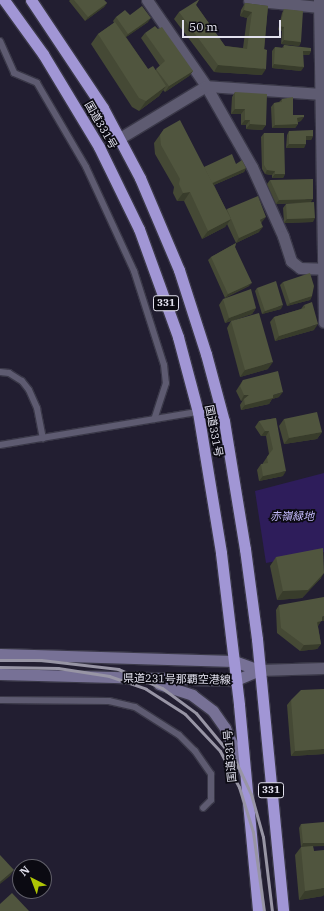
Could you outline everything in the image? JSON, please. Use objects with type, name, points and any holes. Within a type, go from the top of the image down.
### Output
[{"type":"highway","name":"国道331号","points":[[4,0],[64,87],[120,188],[164,297],[198,412],[221,553],[234,661],[258,911]]},
{"type":"highway","name":"国道331号","points":[[31,0],[85,80],[120,138],[160,220],[179,270],[220,405],[245,549],[259,670],[283,911]]},
{"type":"main road","name":"県道231号那覇空港線","points":[[0,654],[234,661],[259,670]]},
{"type":"main road","name":"県道231号那覇空港線","points":[[0,674],[140,680],[236,680],[259,670]]},
{"type":"main road","points":[[140,680],[183,691],[208,706],[225,728],[244,771]]},
{"type":"street","points":[[147,0],[206,86],[252,167],[283,236],[290,261],[300,268],[323,269]]},
{"type":"street","points":[[249,0],[319,3],[324,322]]},
{"type":"street","points":[[120,138],[206,86],[320,94]]},
{"type":"street","points":[[259,670],[324,668]]},
{"type":"lane","points":[[0,41],[14,73],[37,83],[79,154],[112,219],[134,272],[164,365],[166,383],[154,419]]},
{"type":"lane","points":[[0,372],[9,373],[22,381],[28,390],[37,408],[43,438]]},
{"type":"lane","points":[[0,445],[198,412],[220,405]]},
{"type":"lane","points":[[0,700],[109,701],[135,707],[179,735],[195,751],[211,774],[211,800],[203,808]]},
{"type":"green space","name":"赤嶺緑地","points":[[324,473],[324,552],[266,563],[255,491]]},
{"type":"building","points":[[74,0],[104,0],[107,3],[88,17]]},
{"type":"building","points":[[198,0],[196,5],[225,46],[247,49],[252,12],[244,10],[245,3],[268,6],[264,49],[267,50],[266,69],[218,65],[179,12]]},
{"type":"building","points":[[142,6],[151,18],[128,34],[116,17],[125,10],[130,15]]},
{"type":"building","points":[[284,9],[303,11],[301,42],[284,40],[284,27],[280,26]]},
{"type":"building","points":[[115,22],[148,69],[153,66],[166,86],[146,101],[139,98],[98,34]]},
{"type":"building","points":[[155,26],[158,29],[162,27],[193,71],[169,86],[156,69],[165,61],[145,33]]},
{"type":"building","points":[[284,45],[311,48],[311,51],[303,51],[304,67],[274,64],[275,47],[284,48]]},
{"type":"building","points":[[235,92],[267,94],[266,125],[250,124],[250,120],[245,120],[245,109],[235,109]]},
{"type":"building","points":[[293,97],[293,115],[304,115],[304,117],[297,118],[298,124],[275,125],[274,103],[282,102],[282,99]]},
{"type":"building","points":[[180,120],[231,219],[208,231],[190,192],[183,193],[179,184],[180,179],[161,145],[160,135],[164,129]]},
{"type":"building","points":[[313,130],[313,136],[306,136],[306,144],[289,144],[289,131]]},
{"type":"building","points":[[264,133],[284,133],[285,174],[275,174],[275,171],[267,170],[264,165]]},
{"type":"building","points":[[232,154],[236,164],[242,160],[246,168],[212,183],[204,167]]},
{"type":"building","points":[[313,179],[313,199],[279,200],[270,180]]},
{"type":"building","points":[[258,196],[266,217],[260,220],[263,227],[239,238],[227,209]]},
{"type":"building","points":[[314,202],[315,218],[287,219],[286,204]]},
{"type":"building","points":[[236,243],[235,247],[252,283],[228,294],[211,257]]},
{"type":"building","points":[[310,273],[314,286],[312,296],[290,303],[283,282]]},
{"type":"building","points":[[276,281],[283,305],[265,311],[257,288]]},
{"type":"building","points":[[251,289],[256,308],[229,318],[223,299]]},
{"type":"building","points":[[312,302],[318,324],[279,336],[274,317],[305,308],[304,305]]},
{"type":"building","points":[[259,313],[273,362],[245,370],[231,321]]},
{"type":"building","points":[[278,371],[283,392],[273,395],[273,398],[245,405],[244,399],[249,395],[244,395],[240,386],[243,380]]},
{"type":"building","points":[[317,412],[322,432],[289,438],[284,419]]},
{"type":"building","points":[[276,418],[286,471],[263,476],[261,464],[268,463],[267,457],[273,449],[269,431],[265,431],[259,421]]},
{"type":"building","points":[[323,548],[324,573],[312,586],[308,590],[283,591],[276,557]]},
{"type":"building","points":[[324,597],[324,616],[322,617],[322,621],[317,622],[321,644],[304,645],[281,628],[279,605]]},
{"type":"building","points":[[324,689],[324,749],[295,751],[291,700],[301,690]]},
{"type":"building","points":[[324,822],[324,843],[303,843],[301,824]]},
{"type":"building","points":[[313,846],[314,851],[324,850],[324,888],[305,891],[301,847]]},
{"type":"building","points":[[0,855],[12,868],[12,872],[0,882]]},
{"type":"building","points":[[12,893],[12,899],[18,899],[29,911],[0,911],[0,904]]},
{"type":"railway","points":[[0,660],[41,660],[118,669],[162,688],[196,713],[235,760],[251,794],[263,837],[272,911]]},
{"type":"railway","points":[[0,667],[58,668],[109,676],[146,689],[185,714],[220,751],[239,787],[253,832],[264,911]]}]
